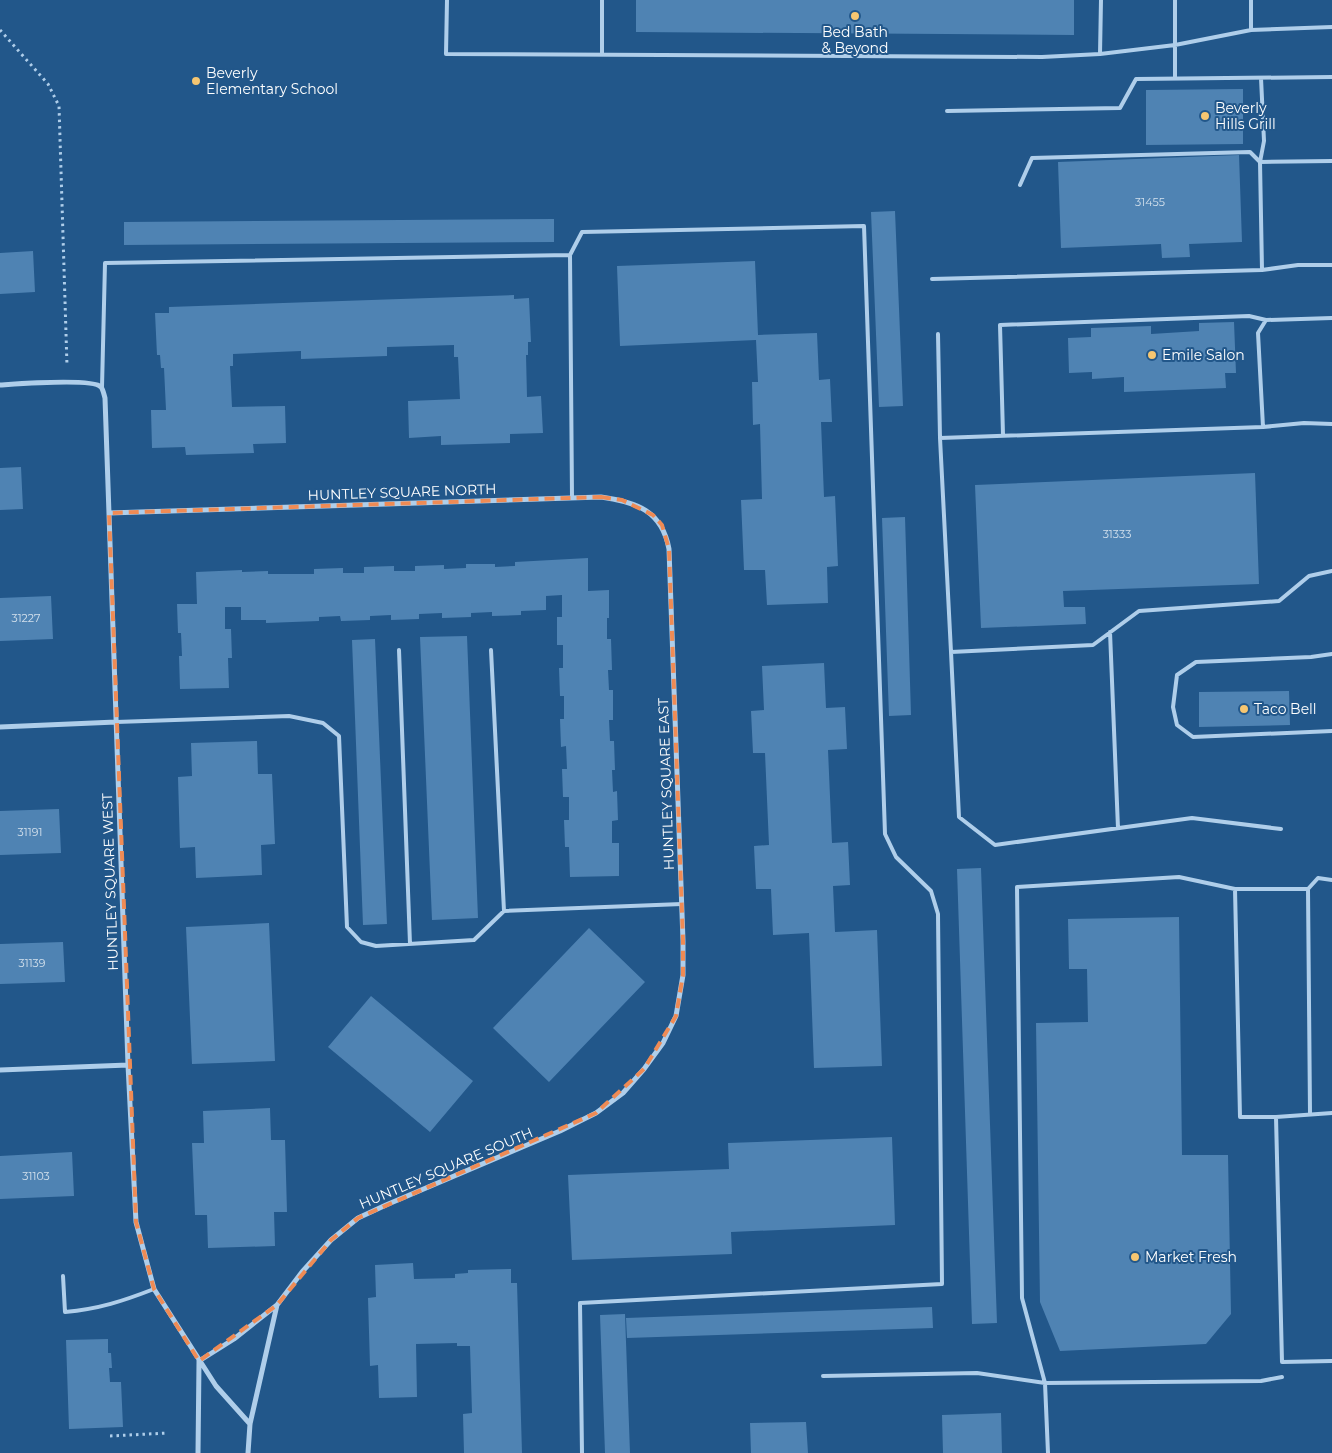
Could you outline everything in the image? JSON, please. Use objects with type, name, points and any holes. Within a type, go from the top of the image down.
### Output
[{"type":"street","points":[[0,385],[87,382],[95,383],[102,387]]},
{"type":"street","name":"HUNTLEY SQUARE WEST","points":[[102,387],[105,398],[128,1065],[136,1222],[154,1289],[199,1361],[221,1392],[250,1424]]},
{"type":"street","name":"HUNTLEY SQUARE NORTH","points":[[109,513],[602,497],[622,500],[641,507],[653,515],[662,525],[669,549]]},
{"type":"street","name":"HUNTLEY SQUARE EAST","points":[[669,549],[682,904],[683,975],[676,1016]]},
{"type":"street","points":[[0,727],[116,722]]},
{"type":"street","name":"HUNTLEY SQUARE SOUTH","points":[[199,1361],[234,1338],[276,1305],[331,1240],[358,1218],[386,1204],[560,1131],[596,1113],[623,1093],[644,1069],[663,1043],[676,1016]]},
{"type":"street","points":[[0,1070],[128,1065]]},
{"type":"street","points":[[248,1453],[250,1424],[276,1305]]},
{"type":"street","points":[[198,1453],[199,1361]]},
{"type":"lane","points":[[447,0],[446,54],[1042,57],[1100,54],[1175,45],[1251,30],[1332,27]]},
{"type":"lane","points":[[602,0],[602,55]]},
{"type":"lane","points":[[1100,54],[1101,0]]},
{"type":"lane","points":[[1175,0],[1175,78]]},
{"type":"lane","points":[[1251,0],[1251,30]]},
{"type":"lane","points":[[947,112],[1120,108],[1136,79],[1332,77]]},
{"type":"lane","points":[[1261,78],[1264,141],[1260,162],[1262,270]]},
{"type":"lane","points":[[1020,185],[1032,158],[1250,152],[1260,162],[1332,161]]},
{"type":"lane","points":[[572,498],[570,255],[582,232],[864,226],[886,834],[896,857],[931,891],[938,914],[942,1284],[580,1303],[582,1453]]},
{"type":"lane","points":[[102,387],[105,262],[570,255]]},
{"type":"lane","points":[[932,279],[1262,270],[1298,265],[1332,265]]},
{"type":"lane","points":[[1004,436],[1000,325],[1249,316],[1266,320],[1332,318]]},
{"type":"lane","points":[[1263,427],[1258,333],[1266,320]]},
{"type":"lane","points":[[938,334],[940,438],[958,817],[994,845],[1192,818],[1282,829]]},
{"type":"lane","points":[[940,438],[1263,427],[1304,423],[1332,424]]},
{"type":"lane","points":[[951,652],[1093,646],[1139,611],[1279,601],[1309,576],[1332,571]]},
{"type":"lane","points":[[1110,632],[1118,828]]},
{"type":"lane","points":[[399,650],[410,944]]},
{"type":"lane","points":[[491,650],[504,911]]},
{"type":"lane","points":[[1332,654],[1311,657],[1196,662],[1177,675],[1173,707],[1177,725],[1192,737],[1332,731]]},
{"type":"lane","points":[[116,722],[290,716],[323,723],[339,736],[347,927],[360,942],[376,946],[474,940],[504,911],[682,904]]},
{"type":"lane","points":[[1048,1453],[1045,1383],[1022,1298],[1017,887],[1179,876],[1234,890],[1308,889]]},
{"type":"lane","points":[[1310,1113],[1308,889],[1318,878],[1332,880]]},
{"type":"lane","points":[[1234,890],[1240,1117],[1276,1117],[1310,1113],[1332,1113]]},
{"type":"lane","points":[[1276,1117],[1282,1362],[1332,1360]]},
{"type":"lane","points":[[63,1276],[65,1312],[90,1310],[125,1301],[154,1289]]},
{"type":"lane","points":[[823,1376],[977,1372],[1045,1383],[1261,1382],[1282,1376]]},
{"type":"path","points":[[0,30],[48,84],[59,106],[67,369]]},
{"type":"path","points":[[110,1436],[168,1433]]},
{"type":"highlighted area","points":[[601,497],[622,500],[653,515],[662,525],[669,549],[683,941],[683,975],[676,1016],[644,1069],[596,1113],[358,1218],[331,1240],[277,1305],[199,1361],[154,1289],[136,1222],[109,513]]},
{"type":"building","name":"Bed Bath & Beyond","points":[[636,0],[1074,0],[1074,35],[636,32]]},
{"type":"building","points":[[1243,89],[1243,144],[1146,145],[1146,90]]},
{"type":"building","points":[[1239,155],[1242,242],[1189,244],[1190,257],[1162,258],[1161,244],[1061,248],[1058,162]]},
{"type":"building","points":[[895,211],[903,406],[879,407],[871,212]]},
{"type":"building","points":[[554,219],[554,242],[124,245],[124,222]]},
{"type":"building","points":[[33,251],[35,292],[0,294],[0,253]]},
{"type":"building","points":[[755,261],[758,335],[817,333],[819,380],[830,379],[832,422],[821,422],[824,497],[835,496],[838,566],[827,567],[828,603],[767,605],[765,570],[744,570],[741,500],[762,499],[760,424],[753,425],[752,382],[758,382],[756,340],[620,346],[617,266]]},
{"type":"building","points":[[514,295],[514,299],[529,298],[531,342],[528,342],[528,355],[526,355],[527,397],[541,396],[543,433],[510,434],[510,443],[441,445],[441,436],[409,438],[408,401],[460,399],[458,357],[454,357],[454,345],[387,347],[387,356],[301,359],[301,351],[233,354],[233,366],[230,366],[232,407],[285,406],[286,443],[253,444],[254,453],[186,455],[185,447],[152,448],[151,410],[166,410],[164,368],[161,368],[160,355],[157,355],[155,313],[169,313],[169,307]]},
{"type":"building","name":"Emile Salon","points":[[1234,322],[1236,373],[1225,373],[1226,388],[1124,392],[1124,377],[1092,379],[1092,372],[1069,373],[1068,338],[1091,337],[1091,328],[1151,326],[1151,334],[1199,331],[1199,323]]},
{"type":"building","points":[[21,467],[23,509],[0,510],[0,468]]},
{"type":"building","points":[[1255,473],[1259,584],[1063,591],[1064,607],[1085,607],[1086,624],[981,628],[975,485]]},
{"type":"building","points":[[905,517],[911,715],[889,716],[882,518]]},
{"type":"building","points":[[588,558],[588,591],[609,590],[607,639],[611,639],[612,670],[608,670],[609,690],[613,690],[613,720],[609,720],[610,741],[614,741],[615,770],[612,770],[613,792],[617,791],[618,820],[612,821],[612,843],[619,843],[619,876],[570,877],[569,847],[565,847],[564,820],[569,820],[569,797],[563,797],[562,769],[567,769],[566,746],[561,747],[560,719],[564,719],[564,696],[560,696],[559,668],[563,668],[563,645],[557,645],[557,617],[562,617],[562,595],[546,596],[546,610],[521,611],[521,615],[492,616],[492,612],[471,613],[471,617],[442,618],[442,613],[419,614],[419,619],[391,620],[391,615],[370,616],[370,620],[341,621],[340,616],[319,617],[319,621],[266,623],[266,620],[241,620],[241,607],[225,607],[225,629],[231,629],[232,658],[228,658],[229,688],[180,689],[179,656],[182,656],[181,633],[178,633],[177,604],[197,604],[196,572],[242,570],[242,572],[268,571],[268,574],[314,574],[314,569],[343,568],[343,573],[364,573],[364,567],[394,566],[394,571],[415,571],[415,566],[444,565],[444,569],[466,568],[466,564],[495,564],[495,567],[515,566],[515,562]]},
{"type":"building","points":[[51,596],[53,639],[0,641],[0,598]]},
{"type":"building","points":[[467,636],[478,918],[432,920],[420,637]]},
{"type":"building","points":[[375,639],[387,924],[363,925],[352,640]]},
{"type":"building","points":[[824,663],[826,708],[845,707],[847,749],[828,750],[832,843],[848,842],[850,885],[833,886],[835,932],[877,930],[882,1066],[814,1068],[809,933],[773,935],[771,889],[756,889],[754,846],[769,845],[765,753],[753,753],[751,711],[764,710],[762,666]]},
{"type":"building","name":"Taco Bell","points":[[1289,691],[1290,725],[1199,727],[1199,692]]},
{"type":"building","points":[[257,741],[258,774],[272,774],[275,844],[261,845],[262,875],[196,878],[195,847],[180,848],[178,777],[192,776],[191,743]]},
{"type":"building","points":[[59,809],[61,853],[0,855],[0,811]]},
{"type":"building","points":[[981,868],[997,1323],[972,1324],[957,869]]},
{"type":"building","points":[[1179,917],[1182,1155],[1228,1155],[1231,1314],[1206,1344],[1060,1351],[1040,1302],[1036,1023],[1088,1022],[1087,969],[1069,969],[1068,919]]},
{"type":"building","points":[[269,923],[275,1061],[192,1064],[186,927]]},
{"type":"building","points":[[589,928],[645,982],[549,1082],[493,1028]]},
{"type":"building","points":[[63,942],[65,982],[0,984],[0,944]]},
{"type":"building","points":[[371,996],[473,1081],[430,1132],[328,1047]]},
{"type":"building","points":[[270,1108],[271,1140],[285,1140],[287,1212],[274,1212],[275,1246],[208,1248],[207,1215],[195,1215],[192,1143],[204,1143],[203,1111]]},
{"type":"building","points":[[892,1137],[895,1225],[731,1232],[732,1254],[572,1260],[568,1175],[729,1169],[728,1143]]},
{"type":"building","points":[[72,1152],[74,1196],[0,1199],[0,1156]]},
{"type":"building","points":[[413,1263],[414,1279],[455,1278],[455,1274],[468,1273],[468,1270],[511,1269],[511,1283],[517,1283],[522,1453],[464,1453],[463,1414],[472,1413],[470,1346],[457,1346],[457,1343],[416,1344],[417,1397],[379,1398],[378,1365],[370,1366],[368,1298],[376,1297],[375,1265]]},
{"type":"building","points":[[932,1307],[933,1328],[627,1338],[626,1318]]},
{"type":"building","points":[[625,1314],[630,1453],[605,1453],[600,1315]]},
{"type":"building","points":[[108,1339],[108,1353],[111,1353],[112,1368],[109,1368],[110,1382],[121,1382],[123,1427],[69,1429],[66,1340]]},
{"type":"building","points":[[1001,1413],[1002,1453],[943,1453],[942,1415]]},
{"type":"building","points":[[806,1422],[808,1453],[751,1453],[750,1423]]},
{"type":"place","name":"Bed Bath & Beyond","points":[[855,16]]},
{"type":"place","name":"Beverly Elementary School","points":[[196,81]]},
{"type":"place","name":"Beverly Hills Grill","points":[[1205,116]]},
{"type":"place","name":"Emile Salon","points":[[1152,355]]},
{"type":"place","name":"Taco Bell","points":[[1244,709]]},
{"type":"place","name":"Market Fresh","points":[[1135,1257]]}]
